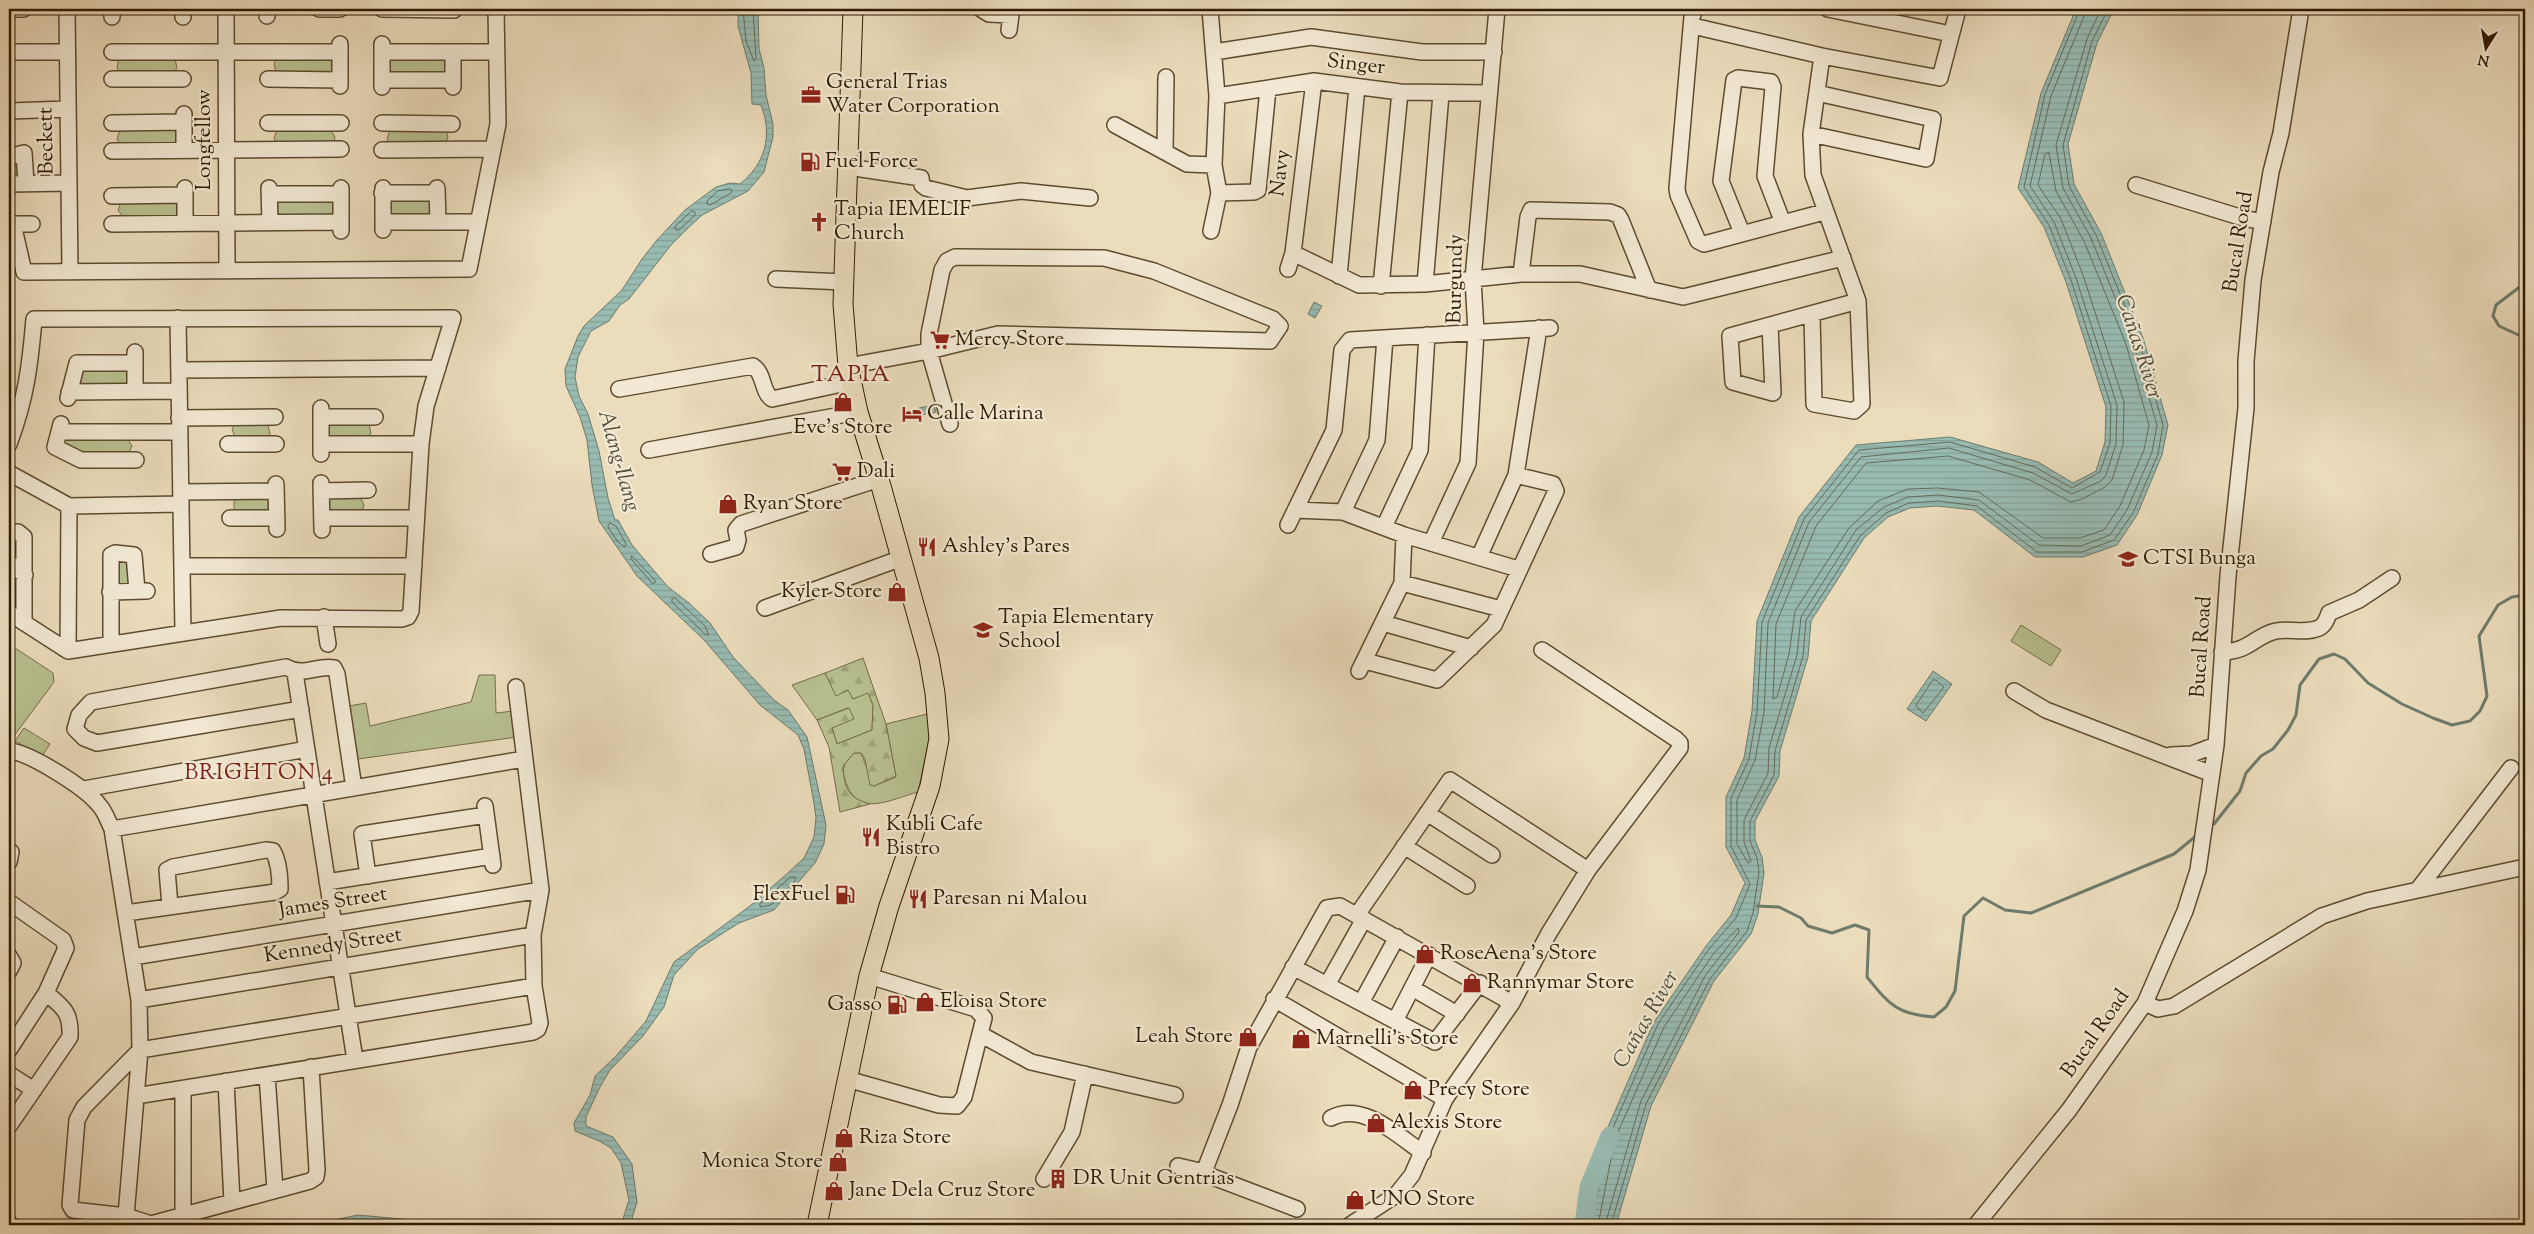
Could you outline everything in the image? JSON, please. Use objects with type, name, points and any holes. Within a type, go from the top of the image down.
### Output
[{"type":"main road","points":[[817,1225],[869,976],[889,906],[930,786],[939,739],[935,693],[929,658],[879,479],[858,412],[849,374],[844,282],[855,11]]},
{"type":"street","points":[[9,9],[24,11]]},
{"type":"street","name":"Beckett","points":[[67,9],[70,272]]},
{"type":"street","name":"Longfellow","points":[[226,9],[227,271]]},
{"type":"street","points":[[319,9],[340,11]]},
{"type":"street","points":[[32,224],[11,224],[24,272],[469,269],[498,124],[496,9]]},
{"type":"street","points":[[981,9],[989,14],[1011,15],[1009,30]]},
{"type":"street","points":[[1210,9],[1218,96],[1214,165],[1219,193],[1211,231]]},
{"type":"street","name":"Burgundy","points":[[1431,543],[1468,463],[1476,332],[1473,279],[1497,9]]},
{"type":"street","points":[[1695,9],[1692,17],[1693,26],[1678,195],[1698,241],[1704,244],[1824,212]]},
{"type":"street","points":[[1828,9],[1951,34]]},
{"type":"street","points":[[1693,26],[1822,56],[1940,78],[1958,9]]},
{"type":"street","name":"Bucal Road","points":[[1976,1225],[2069,1110],[2145,1003],[2185,911],[2198,870],[2216,745],[2222,652],[2246,408],[2246,362],[2253,280],[2271,172],[2281,133],[2301,9]]},
{"type":"street","points":[[382,11],[454,12]]},
{"type":"street","points":[[1214,52],[1311,37],[1422,52],[1494,52]]},
{"type":"street","points":[[183,52],[183,82],[112,82],[112,48],[183,52],[267,52],[340,48],[340,83],[268,83],[267,52]]},
{"type":"street","points":[[453,52],[453,84],[382,83],[382,48],[453,52],[496,52]]},
{"type":"street","points":[[9,52],[67,52]]},
{"type":"street","points":[[1812,314],[1814,404],[1854,411],[1862,404],[1858,301],[1824,212],[1813,175],[1811,134],[1822,56]]},
{"type":"street","points":[[1164,152],[1166,77]]},
{"type":"street","points":[[1742,233],[1721,180],[1734,80],[1738,78],[1770,82],[1774,87],[1764,176],[1783,223]]},
{"type":"street","name":"Singer","points":[[1218,96],[1314,81],[1400,92],[1441,94],[1489,93]]},
{"type":"street","name":"Navy","points":[[1288,270],[1293,253],[1314,81]]},
{"type":"street","points":[[1339,276],[1357,87]]},
{"type":"street","points":[[1219,193],[1254,192],[1258,190],[1268,89]]},
{"type":"street","points":[[1381,286],[1400,92]]},
{"type":"street","points":[[1425,284],[1441,94]]},
{"type":"street","points":[[1811,134],[1926,159],[1934,119],[1816,94]]},
{"type":"street","points":[[9,111],[68,109]]},
{"type":"street","points":[[184,150],[184,118],[112,118],[112,156],[184,150],[269,150],[341,155],[341,119],[268,119],[269,150]]},
{"type":"street","points":[[452,150],[452,120],[382,119],[382,155],[452,150],[493,150]]},
{"type":"street","points":[[1116,125],[1187,164],[1214,165]]},
{"type":"street","points":[[9,157],[24,153],[26,183]]},
{"type":"street","points":[[848,167],[921,178],[922,185],[926,188],[958,197],[976,198],[1020,191],[1090,198]]},
{"type":"street","points":[[9,184],[68,183]]},
{"type":"street","points":[[2136,185],[2263,222]]},
{"type":"street","points":[[438,222],[437,190],[382,190],[383,226],[438,222],[478,222]]},
{"type":"street","points":[[185,223],[185,192],[112,192],[112,228],[185,223],[270,223],[341,227],[341,191],[269,191],[270,223]]},
{"type":"street","points":[[1521,274],[1528,217],[1531,210],[1610,212],[1618,215],[1621,220],[1649,290]]},
{"type":"street","points":[[1293,253],[1359,285],[1425,284],[1521,274],[1580,274],[1683,297],[1843,258]]},
{"type":"street","points":[[620,389],[753,366],[761,374],[766,392],[772,399],[849,374],[929,351],[998,334],[1270,341],[1280,326],[1274,319],[1154,271],[1104,258],[955,257],[947,261],[942,270],[929,334],[929,351],[950,424]]},
{"type":"street","points":[[776,279],[844,282]]},
{"type":"street","points":[[1770,325],[1773,394],[1733,382],[1730,336],[1770,325],[1812,314],[1858,301]]},
{"type":"street","points":[[178,318],[183,633]]},
{"type":"street","points":[[9,444],[22,411],[30,375],[34,319],[453,318],[426,406],[421,444],[411,611],[408,617],[402,619],[281,618],[68,651],[9,614]]},
{"type":"street","points":[[1288,526],[1334,430],[1342,350],[1350,340],[1544,328],[1516,474],[1479,557]]},
{"type":"street","points":[[1384,526],[1420,450],[1427,335]]},
{"type":"street","points":[[1343,512],[1377,440],[1385,338]]},
{"type":"street","points":[[135,391],[135,357],[77,363],[69,395],[135,391],[179,391]]},
{"type":"street","points":[[179,370],[438,368]]},
{"type":"street","points":[[375,444],[375,412],[321,413],[321,449],[375,444],[421,444]]},
{"type":"street","points":[[649,450],[858,412]]},
{"type":"street","points":[[136,432],[136,465],[81,460],[56,447],[60,428],[136,432],[228,418],[275,413],[276,449],[228,449],[228,418]]},
{"type":"street","points":[[9,473],[69,506],[181,498],[229,492],[276,487],[277,524],[230,523],[229,492]]},
{"type":"street","points":[[1404,535],[1402,583],[1362,666],[1437,680],[1494,625],[1518,569],[1556,491],[1553,484],[1516,474]]},
{"type":"street","points":[[710,554],[736,547],[738,544],[736,530],[741,524],[879,479]]},
{"type":"street","points":[[368,518],[368,486],[321,487],[322,524],[368,518],[416,518]]},
{"type":"street","points":[[68,651],[69,506]]},
{"type":"street","points":[[1295,510],[1343,512],[1404,535],[1518,569]]},
{"type":"street","points":[[9,532],[18,532],[24,537],[24,623]]},
{"type":"street","points":[[110,592],[142,591],[134,555],[115,553],[111,555],[110,592],[111,644]]},
{"type":"street","points":[[765,608],[900,559]]},
{"type":"street","points":[[9,563],[25,575]]},
{"type":"street","points":[[182,566],[414,566]]},
{"type":"street","points":[[2222,652],[2243,649],[2274,631],[2311,630],[2321,627],[2326,622],[2329,613],[2359,600],[2392,578]]},
{"type":"street","points":[[1402,583],[1500,609]]},
{"type":"street","points":[[324,617],[328,644]]},
{"type":"street","points":[[1383,623],[1470,648]]},
{"type":"street","points":[[1350,1225],[1396,1195],[1412,1174],[1445,1100],[1512,1003],[1548,933],[1588,870],[1680,748],[1680,743],[1542,650]]},
{"type":"street","points":[[301,709],[97,743],[84,738],[76,729],[78,715],[90,702],[286,667],[295,673],[327,667],[334,668],[337,674],[354,788]]},
{"type":"street","points":[[295,673],[354,1060]]},
{"type":"street","points":[[136,1096],[533,1032],[538,1029],[540,1023],[534,986],[533,935],[541,890],[516,687]]},
{"type":"street","points":[[2014,691],[2046,710],[2212,774]]},
{"type":"street","points":[[2164,755],[2192,754],[2216,745]]},
{"type":"street","points":[[84,789],[307,749]]},
{"type":"street","points":[[9,751],[47,767],[84,789],[100,806],[112,829],[139,1000],[140,1050],[126,1216]]},
{"type":"street","points":[[112,829],[524,759]]},
{"type":"street","points":[[2419,888],[2511,768]]},
{"type":"street","points":[[1328,985],[1360,917],[1404,846],[1450,780],[1588,870]]},
{"type":"street","points":[[328,882],[493,861],[486,810],[362,834],[368,876]]},
{"type":"street","points":[[1427,813],[1492,855]]},
{"type":"street","points":[[1404,846],[1466,886]]},
{"type":"street","points":[[9,850],[11,852],[9,862]]},
{"type":"street","points":[[126,913],[276,892],[280,888],[276,856],[273,851],[266,850],[173,867],[167,870],[166,878],[170,906]]},
{"type":"street","points":[[2145,1003],[2158,1009],[2174,1006],[2322,916],[2367,901],[2419,888],[2525,867]]},
{"type":"street","name":"James Street","points":[[133,957],[541,890]]},
{"type":"street","points":[[9,902],[62,940],[66,948],[46,993],[9,1050]]},
{"type":"street","points":[[1204,1172],[1230,1105],[1249,1047],[1327,908],[1340,906],[1480,983],[1512,1003]]},
{"type":"street","name":"Kennedy Street","points":[[139,1000],[533,935]]},
{"type":"street","points":[[1361,1003],[1397,937]]},
{"type":"street","points":[[9,956],[13,963],[9,971]]},
{"type":"street","points":[[1395,1021],[1429,956]]},
{"type":"street","points":[[1293,967],[1435,1042],[1480,983]]},
{"type":"street","points":[[847,1079],[939,1105],[957,1106],[964,1096],[984,1018],[976,1009],[869,976]]},
{"type":"street","points":[[311,1067],[316,1177],[310,1181],[151,1224],[126,1216],[77,1212],[70,1205],[77,1120],[84,1107],[140,1050],[534,986]]},
{"type":"street","points":[[1412,988],[1457,1014]]},
{"type":"street","points":[[9,1126],[70,1037],[71,1025],[67,1011],[46,993]]},
{"type":"street","points":[[1274,1000],[1445,1100]]},
{"type":"street","points":[[980,1034],[1031,1062],[1175,1095]]},
{"type":"street","points":[[9,1074],[34,1090]]},
{"type":"street","points":[[1044,1179],[1072,1132],[1085,1074]]},
{"type":"street","points":[[267,1075],[274,1190]]},
{"type":"street","points":[[226,1081],[232,1202]]},
{"type":"street","points":[[183,1089],[183,1216]]},
{"type":"street","points":[[1331,1118],[1340,1113],[1361,1115],[1388,1128],[1423,1153]]},
{"type":"street","points":[[1178,1166],[1204,1172],[1297,1209]]},
{"type":"green space","points":[[119,58],[175,59],[177,68],[173,73],[119,72],[117,67]]},
{"type":"green space","points":[[276,59],[332,59],[333,71],[330,73],[276,72],[274,64]]},
{"type":"green space","points":[[390,59],[446,59],[446,71],[444,73],[392,74],[388,70]]},
{"type":"green space","points":[[173,129],[177,134],[177,140],[173,145],[120,144],[117,139],[120,130]]},
{"type":"green space","points":[[330,129],[335,137],[333,143],[277,144],[274,138],[277,130]]},
{"type":"green space","points":[[390,130],[446,131],[448,137],[446,143],[390,144],[387,139]]},
{"type":"green space","points":[[18,161],[21,177],[9,180],[9,162]]},
{"type":"green space","points":[[393,199],[428,200],[430,202],[431,214],[428,216],[393,216],[390,214],[389,203]]},
{"type":"green space","points":[[331,200],[335,205],[331,216],[280,217],[276,212],[278,201]]},
{"type":"green space","points":[[121,202],[177,202],[178,211],[175,217],[123,217],[118,210]]},
{"type":"green space","points":[[123,368],[128,371],[129,383],[126,385],[83,386],[78,382],[80,370]]},
{"type":"green space","points":[[329,423],[369,424],[371,433],[367,438],[329,437],[326,429]]},
{"type":"green space","points":[[235,424],[268,425],[270,434],[266,439],[235,437],[232,429]]},
{"type":"green space","points":[[127,438],[132,446],[128,454],[87,457],[63,445],[66,439]]},
{"type":"green space","points":[[264,496],[270,499],[270,511],[236,512],[234,508],[236,498]]},
{"type":"green space","points":[[360,497],[364,505],[362,511],[329,511],[326,503],[329,498]]},
{"type":"green space","points":[[16,535],[17,561],[9,556],[9,536]]},
{"type":"green space","points":[[126,555],[130,585],[119,587],[114,562]]},
{"type":"green space","points":[[2021,625],[2061,650],[2051,666],[2011,641]]},
{"type":"green space","points":[[9,644],[53,673],[54,682],[14,736],[9,736]]},
{"type":"green space","points":[[863,658],[886,724],[896,776],[874,786],[870,785],[865,759],[861,753],[854,753],[843,766],[846,786],[857,799],[870,804],[840,812],[829,747],[817,720],[849,708],[854,719],[832,728],[837,744],[872,730],[873,705],[868,693],[853,699],[848,690],[836,696],[825,673]]},
{"type":"green space","points":[[825,673],[836,695],[849,690],[853,699],[868,692],[873,705],[872,730],[837,744],[832,728],[848,708],[817,720],[792,685]]},
{"type":"green space","points":[[479,675],[495,675],[496,713],[514,711],[517,737],[358,759],[349,706],[366,703],[370,726],[471,702]]},
{"type":"green space","points":[[931,713],[929,739],[918,792],[875,804],[857,799],[850,792],[844,776],[844,768],[848,759],[854,753],[861,753],[874,786],[896,777],[886,724]]},
{"type":"green space","points":[[24,728],[50,744],[42,756],[15,741]]},
{"type":"water","points":[[738,9],[758,9],[759,49],[764,68],[766,95],[773,124],[773,137],[764,172],[748,191],[702,215],[671,245],[629,299],[620,305],[609,321],[591,331],[578,357],[575,377],[579,396],[588,414],[599,451],[608,498],[615,520],[618,520],[632,545],[668,587],[689,603],[710,623],[733,657],[774,700],[788,710],[807,737],[826,825],[824,844],[815,863],[774,910],[739,923],[698,949],[674,975],[664,1007],[643,1036],[610,1070],[600,1087],[586,1117],[586,1126],[613,1137],[632,1164],[637,1202],[630,1225],[621,1225],[629,1200],[621,1163],[611,1148],[575,1131],[574,1123],[590,1095],[595,1076],[616,1056],[646,1021],[674,962],[750,906],[804,858],[814,837],[816,818],[804,749],[798,735],[760,705],[704,640],[637,576],[599,521],[592,485],[587,440],[580,417],[566,386],[565,369],[584,326],[622,290],[657,240],[685,210],[716,187],[730,183],[740,184],[756,168],[761,158],[766,138],[765,116],[761,105],[752,104],[751,73],[738,26]]},
{"type":"water","points":[[2076,9],[2114,9],[2097,43],[2068,144],[2074,184],[2101,233],[2143,338],[2168,425],[2162,455],[2137,515],[2117,545],[2083,557],[2035,557],[1974,510],[1937,506],[1910,508],[1888,517],[1864,538],[1811,621],[1808,657],[1780,751],[1779,776],[1755,821],[1755,840],[1762,857],[1764,873],[1758,914],[1751,934],[1714,981],[1651,1106],[1616,1225],[1586,1225],[1604,1136],[1654,1022],[1706,946],[1731,915],[1745,883],[1726,847],[1726,797],[1744,758],[1752,711],[1757,621],[1799,517],[1856,445],[1950,437],[2038,462],[2073,483],[2096,471],[2105,442],[2106,407],[2066,282],[2044,227],[2018,188],[2041,93]]},
{"type":"water","points":[[1314,302],[1322,306],[1315,318],[1308,314]]},
{"type":"water","points":[[934,405],[936,412],[921,415],[919,408]]},
{"type":"water","points":[[1933,671],[1952,684],[1926,721],[1907,709]]},
{"type":"water","points":[[358,1215],[424,1221],[436,1225],[329,1225],[329,1221]]},
{"type":"waterway","points":[[2525,283],[2496,305],[2493,316],[2499,326],[2525,338]]},
{"type":"waterway","points":[[2214,824],[2240,791],[2246,773],[2261,756],[2273,749],[2288,730],[2296,715],[2300,685],[2319,659],[2334,654],[2345,659],[2368,683],[2402,704],[2433,718],[2452,725],[2470,721],[2480,711],[2487,696],[2479,636],[2498,605],[2512,597],[2525,595]]},
{"type":"waterway","points":[[1757,906],[1779,907],[1801,918],[1808,926],[1832,933],[1855,925],[1869,930],[1867,977],[1888,1001],[1902,1011],[1934,1017],[1946,1007],[1955,991],[1964,916],[1983,898],[2005,910],[2031,913],[2174,854],[2196,836]]},
{"type":"waterway","name":"Cañas River","points":[[1584,1225],[1589,1187],[1610,1136]]},
{"type":"place","name":"General Trias Water Corporation","points":[[811,95]]},
{"type":"place","name":"Fuel Force","points":[[810,162]]},
{"type":"place","name":"Tapia IEMELIF Church","points":[[819,222]]},
{"type":"place","name":"Mercy Store","points":[[940,340]]},
{"type":"place","name":"Eve's Store","points":[[843,402]]},
{"type":"place","name":"Calle Marina","points":[[912,414]]},
{"type":"place","name":"Dali","points":[[842,472]]},
{"type":"place","name":"Ryan Store","points":[[728,504]]},
{"type":"place","name":"Ashley's Pares","points":[[927,547]]},
{"type":"place","name":"CTSI Bunga","points":[[2128,559]]},
{"type":"place","name":"Kyler Store","points":[[897,592]]},
{"type":"place","name":"Tapia Elementary School","points":[[983,630]]},
{"type":"place","name":"Kubli Cafe Bistro","points":[[871,837]]},
{"type":"place","name":"FlexFuel","points":[[845,895]]},
{"type":"place","name":"Paresan ni Malou","points":[[918,899]]},
{"type":"place","name":"RoseAena's Store","points":[[1425,954]]},
{"type":"place","name":"Rannymar Store","points":[[1472,983]]},
{"type":"place","name":"Eloisa Store","points":[[925,1002]]},
{"type":"place","name":"Gasso","points":[[897,1005]]},
{"type":"place","name":"Leah Store","points":[[1248,1037]]},
{"type":"place","name":"Marnelli's Store","points":[[1301,1039]]},
{"type":"place","name":"Precy Store","points":[[1413,1090]]},
{"type":"place","name":"Alexis Store","points":[[1376,1123]]},
{"type":"place","name":"Riza Store","points":[[844,1138]]},
{"type":"place","name":"Monica Store","points":[[838,1162]]},
{"type":"place","name":"DR Unit Gentrias","points":[[1058,1179]]},
{"type":"place","name":"Jane Dela Cruz Store","points":[[834,1191]]},
{"type":"place","name":"UNO Store","points":[[1355,1200]]},
{"type":"district","name":"TAPIA","points":[[851,375]]},
{"type":"district","name":"BRIGHTON 4","points":[[259,774]]},
{"type":"water label","name":"Alang-Ilang","points":[[618,461]]}]
